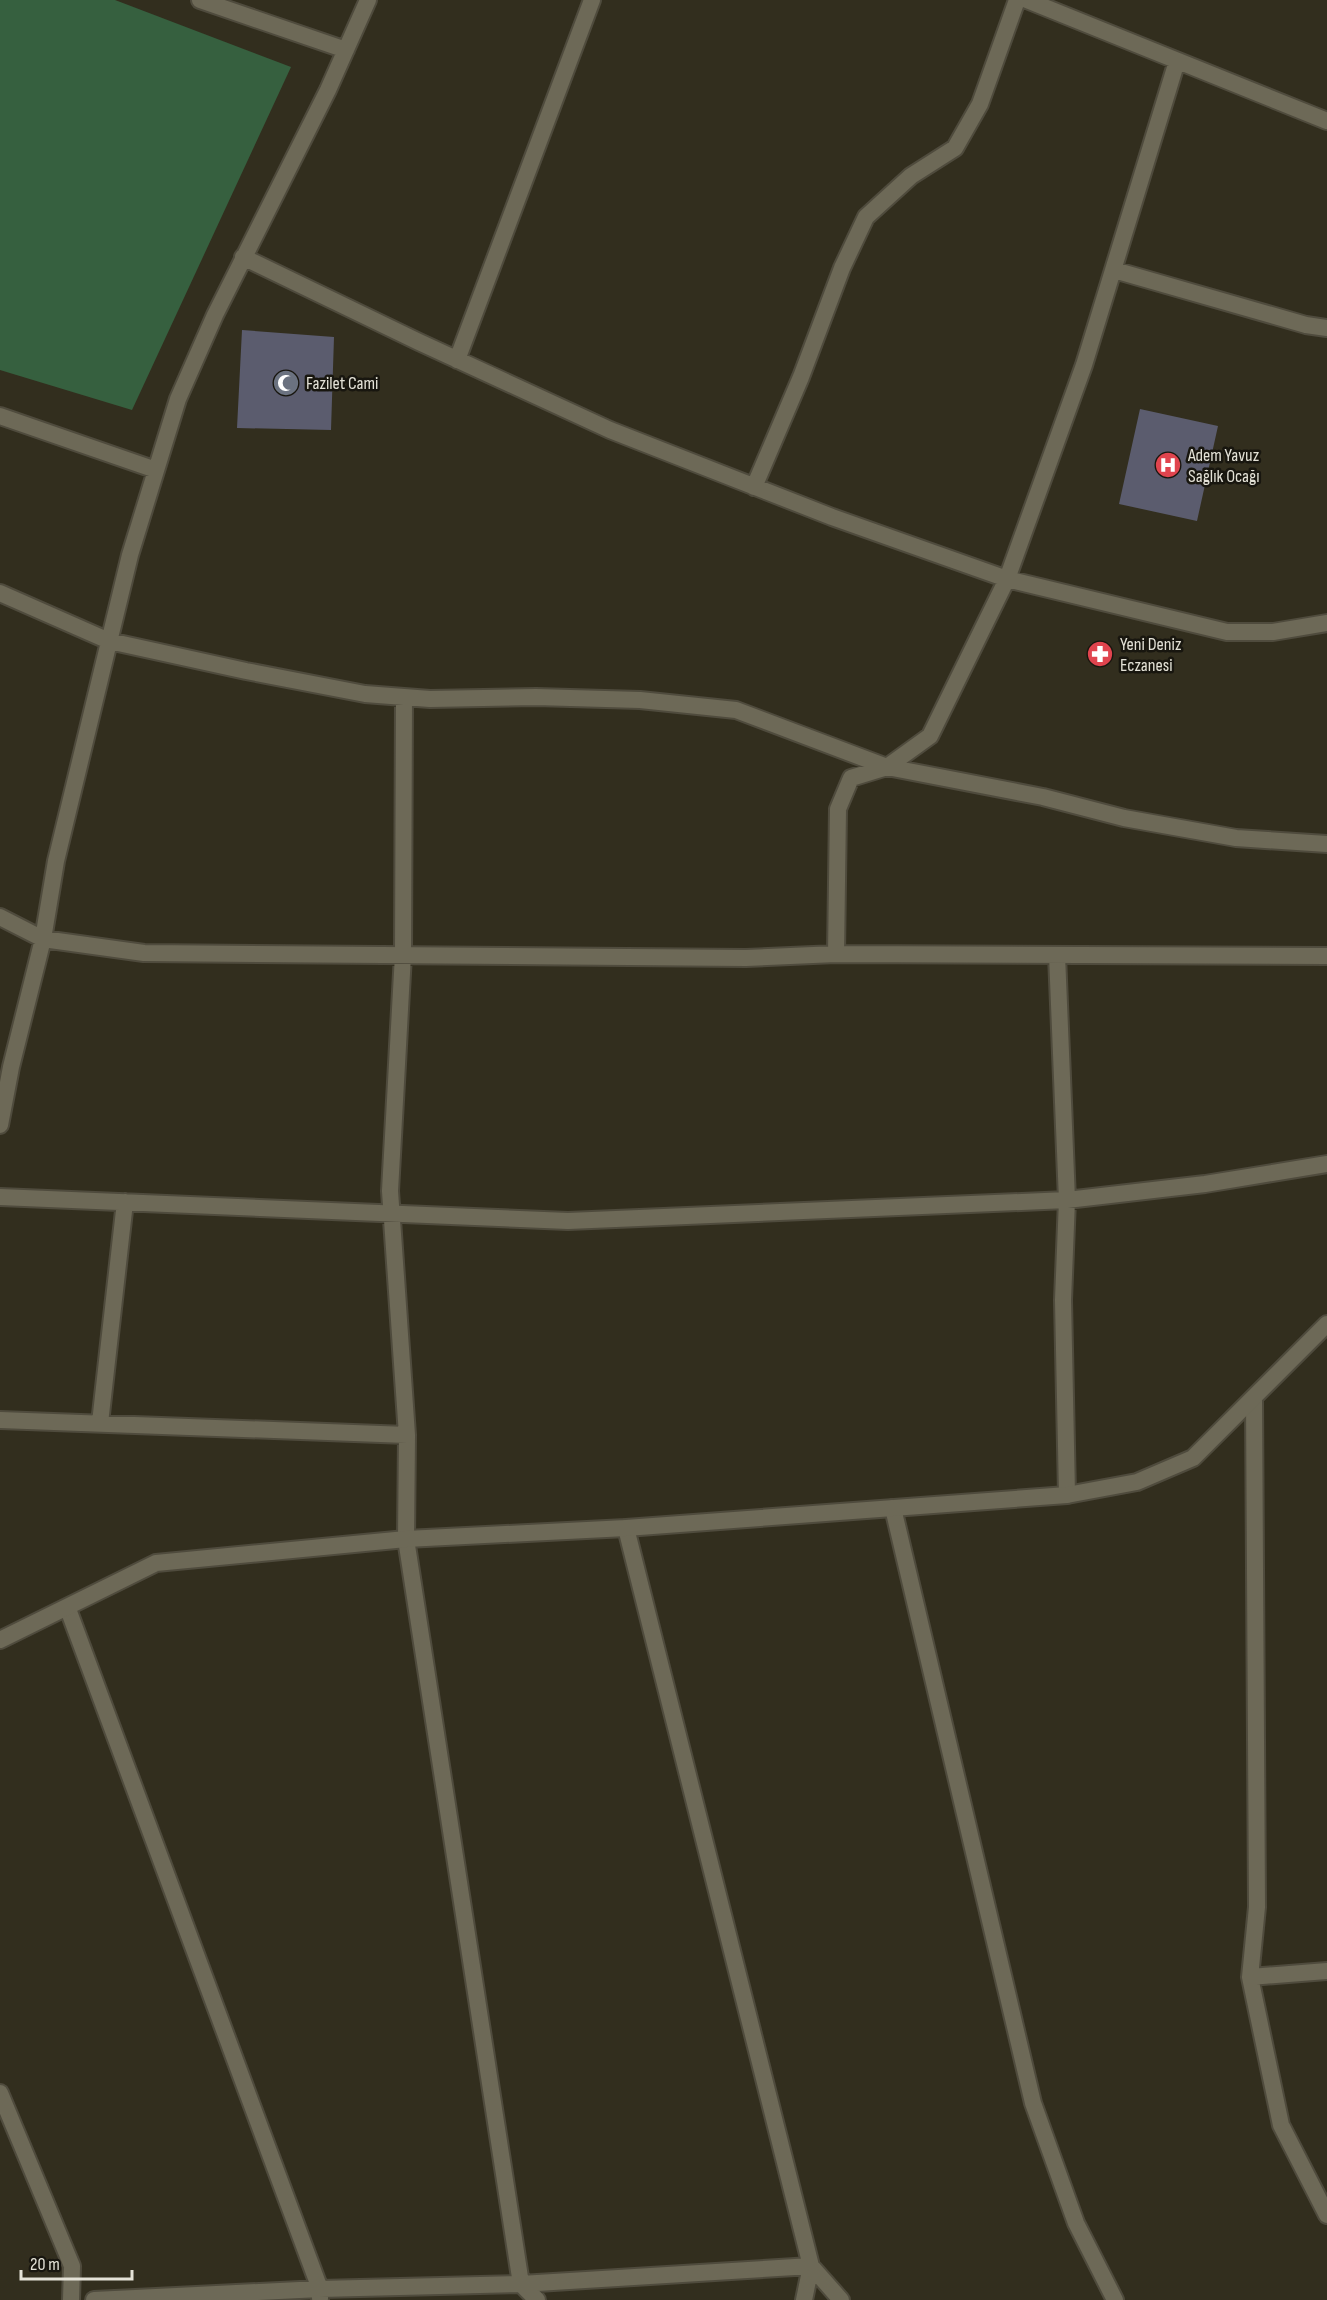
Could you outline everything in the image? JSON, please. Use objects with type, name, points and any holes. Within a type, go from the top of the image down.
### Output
[{"type":"street","points":[[200,0],[346,50]]},
{"type":"street","points":[[0,1125],[11,1068],[43,939],[56,861],[130,555],[178,399],[243,257],[369,0]]},
{"type":"street","points":[[457,360],[592,0]]},
{"type":"street","points":[[754,487],[801,377],[842,268],[866,217],[911,176],[955,148],[980,104],[1017,0]]},
{"type":"street","points":[[1027,0],[1327,121]]},
{"type":"street","points":[[836,954],[838,809],[851,778],[887,767],[930,736],[1007,579],[1084,365],[1177,61]]},
{"type":"street","points":[[243,257],[457,360],[610,430],[754,487],[1007,579],[1227,632],[1273,632],[1327,623]]},
{"type":"street","points":[[1114,270],[1306,325],[1327,328]]},
{"type":"street","points":[[0,416],[156,470]]},
{"type":"street","points":[[0,593],[109,641],[246,672],[365,694],[404,697],[640,700],[736,710],[887,767],[1043,797],[1124,818],[1236,838],[1327,844]]},
{"type":"street","points":[[404,697],[403,955],[390,1191],[407,1435],[406,1539],[521,2284],[537,2300]]},
{"type":"street","points":[[0,917],[43,939],[144,953],[746,958],[836,954],[1327,956]]},
{"type":"street","points":[[1057,956],[1067,1200],[1063,1300],[1067,1495]]},
{"type":"street","points":[[0,1197],[568,1221],[1067,1200],[1205,1184],[1327,1164]]},
{"type":"street","points":[[100,1424],[125,1202]]},
{"type":"street","points":[[0,1640],[68,1609],[156,1563],[406,1539],[626,1528],[1067,1495],[1137,1482],[1193,1458],[1327,1324]]},
{"type":"street","points":[[1254,1399],[1257,1907],[1251,1977],[1281,2125],[1327,2215]]},
{"type":"street","points":[[0,1420],[407,1435]]},
{"type":"street","points":[[893,1508],[1033,2103],[1076,2223],[1115,2300]]},
{"type":"street","points":[[626,1528],[811,2266],[804,2300]]},
{"type":"street","points":[[68,1609],[320,2295]]},
{"type":"street","points":[[1251,1977],[1327,1971]]},
{"type":"street","points":[[0,2094],[72,2266],[71,2300]]},
{"type":"street","points":[[94,2300],[320,2295],[811,2266]]},
{"type":"street","points":[[811,2266],[841,2300]]},
{"type":"green space","points":[[0,0],[115,0],[291,67],[132,410],[0,370]]},
{"type":"building","name":"Fazilet Cami","points":[[242,330],[334,337],[331,430],[237,428]]},
{"type":"building","name":"Adem Yavuz Sağlık Ocağı","points":[[1140,409],[1218,426],[1197,521],[1119,504]]},
{"type":"place","name":"Fazilet Cami","points":[[286,383]]},
{"type":"place","name":"Adem Yavuz Sağlık Ocağı","points":[[1168,465]]},
{"type":"place","name":"Yeni Deniz Eczanesi","points":[[1100,654]]}]
